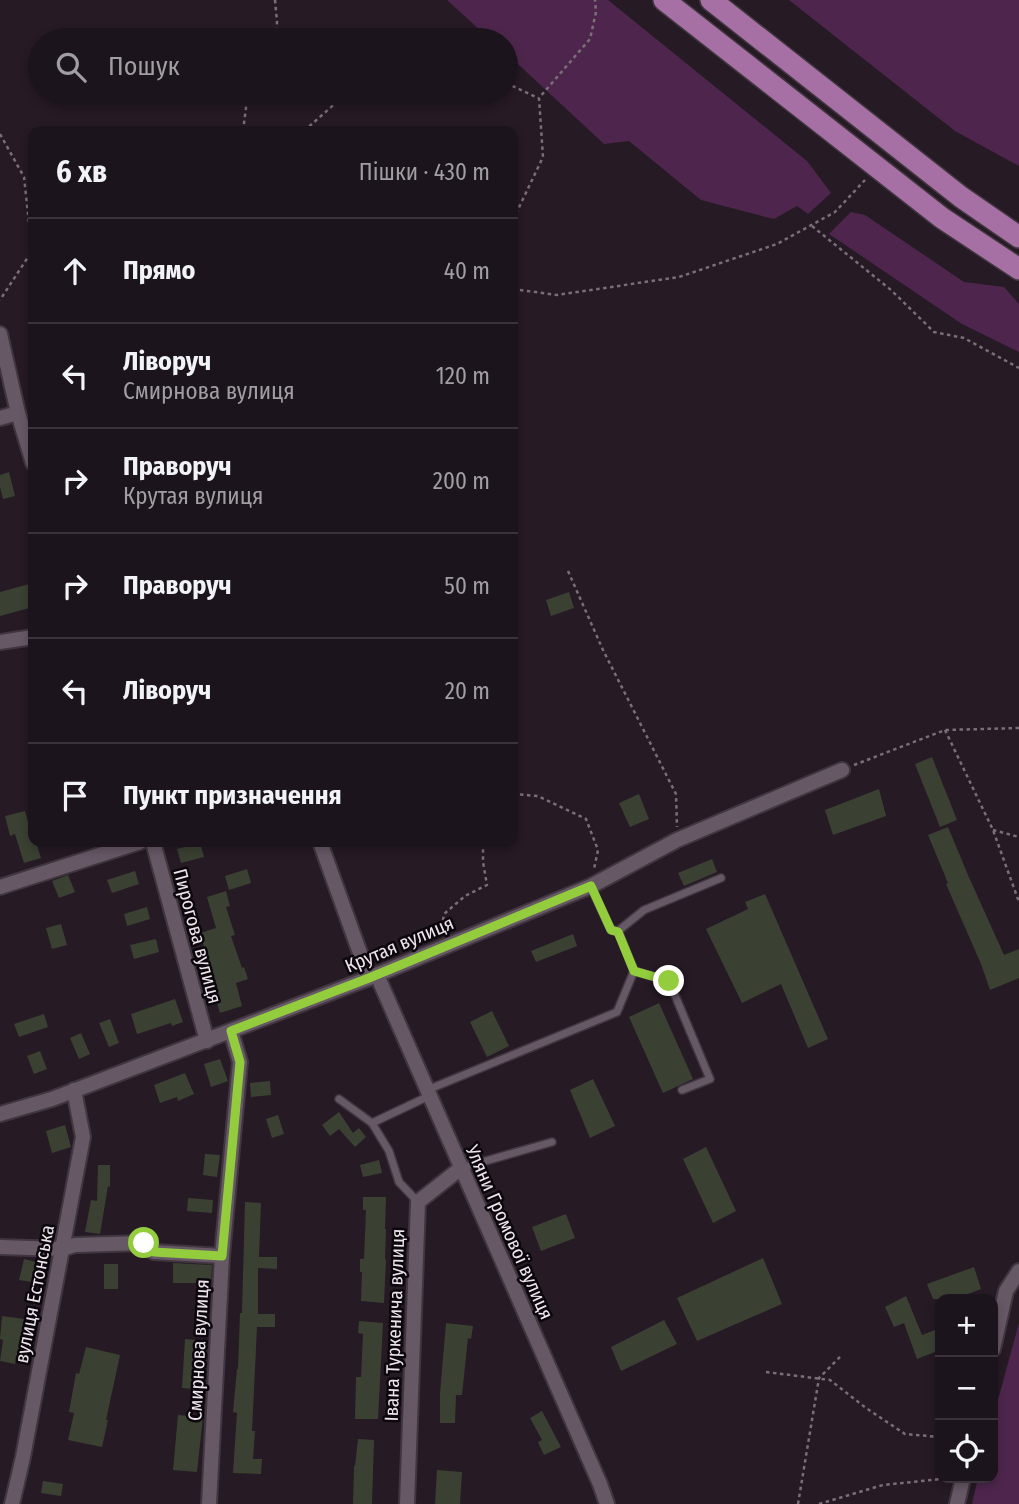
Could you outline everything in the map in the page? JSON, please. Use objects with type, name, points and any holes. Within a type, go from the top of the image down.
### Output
[{"type":"main road","points":[[664,0],[942,218],[1019,269]]},
{"type":"main road","points":[[711,0],[961,197],[1019,237]]},
{"type":"street","points":[[0,334],[28,446]]},
{"type":"street","points":[[0,418],[18,413]]},
{"type":"street","points":[[0,642],[28,638]]},
{"type":"street","name":"Крутая вулиця","points":[[1,1110],[74,1090],[373,977],[591,886],[677,840],[842,770]]},
{"type":"street","points":[[0,887],[124,847]]},
{"type":"street","name":"Пирогова вулиця","points":[[154,847],[207,1041]]},
{"type":"street","name":"Уляни Громової вулиця","points":[[322,847],[373,977],[428,1093],[607,1504]]},
{"type":"street","name":"Смирнова вулиця","points":[[208,1504],[222,1256],[240,1062],[231,1031]]},
{"type":"street","name":"вулиця Естонська","points":[[12,1504],[83,1137],[74,1090]]},
{"type":"street","name":"Івана Туркенича вулиця","points":[[407,1504],[418,1202],[461,1168]]},
{"type":"street","points":[[0,1247],[62,1250],[75,1245],[144,1243],[154,1252],[222,1256]]},
{"type":"street","points":[[998,1326],[1006,1290],[1019,1271]]},
{"type":"street","points":[[957,1504],[962,1483]]},
{"type":"lane","points":[[618,932],[644,910],[721,878]]},
{"type":"lane","points":[[591,886],[611,930],[618,932]]},
{"type":"lane","points":[[372,1123],[428,1093],[617,1012],[634,971],[618,932]]},
{"type":"lane","points":[[634,971],[669,981],[710,1079],[682,1090]]},
{"type":"lane","points":[[339,1099],[372,1123],[389,1151],[399,1182],[418,1202]]},
{"type":"lane","points":[[461,1168],[552,1142]]},
{"type":"path","points":[[275,0],[277,28]]},
{"type":"path","points":[[518,210],[543,157],[539,98],[590,38],[596,12],[595,0]]},
{"type":"path","points":[[518,88],[539,98]]},
{"type":"path","points":[[244,126],[246,105]]},
{"type":"path","points":[[310,126],[333,105]]},
{"type":"path","points":[[0,134],[24,177],[28,214]]},
{"type":"path","points":[[518,290],[557,295],[679,276],[777,244],[835,212],[878,167]]},
{"type":"path","points":[[811,225],[891,290],[934,332],[964,338],[1019,368]]},
{"type":"path","points":[[0,300],[28,257]]},
{"type":"path","points":[[568,571],[603,650],[676,794],[677,840]]},
{"type":"path","points":[[842,770],[945,730],[1019,729]]},
{"type":"path","points":[[945,730],[993,830],[1019,902]]},
{"type":"path","points":[[518,794],[538,796],[586,819],[598,850],[591,886]]},
{"type":"path","points":[[993,830],[1019,837]]},
{"type":"path","points":[[439,948],[444,914],[465,896],[487,885],[483,847]]},
{"type":"path","points":[[798,1504],[818,1378],[842,1355]]},
{"type":"path","points":[[766,1372],[830,1380],[905,1434],[935,1437]]},
{"type":"path","points":[[819,1504],[883,1485],[935,1480]]},
{"type":"shaded area","points":[[447,0],[608,0],[807,161],[831,193],[808,214],[797,206],[774,219],[701,200],[629,141],[604,144],[518,64],[518,28],[478,28]]},
{"type":"shaded area","points":[[789,0],[1019,0],[1019,166],[955,131]]},
{"type":"shaded area","points":[[851,212],[865,215],[964,282],[1004,287],[1019,304],[1019,352],[962,324],[829,234]]},
{"type":"shaded area","points":[[1019,1323],[1019,1504],[972,1504],[977,1483],[998,1483],[998,1400]]},
{"type":"building","points":[[9,472],[15,496],[3,499],[0,475]]},
{"type":"building","points":[[28,584],[28,608],[0,616],[0,592]]},
{"type":"building","points":[[569,592],[574,608],[551,616],[546,600]]},
{"type":"building","points":[[932,757],[957,820],[940,827],[915,764]]},
{"type":"building","points":[[879,789],[886,816],[833,835],[825,810]]},
{"type":"building","points":[[639,794],[649,819],[630,827],[619,803]]},
{"type":"building","points":[[25,811],[28,847],[38,847],[41,858],[24,863],[15,834],[10,836],[5,816]]},
{"type":"building","points":[[948,827],[1004,955],[1019,949],[1019,978],[990,990],[928,835]]},
{"type":"building","points":[[201,847],[204,857],[181,863],[177,849]]},
{"type":"building","points":[[712,859],[717,872],[684,886],[678,873]]},
{"type":"building","points":[[247,869],[251,883],[229,890],[225,876]]},
{"type":"building","points":[[135,871],[139,884],[112,893],[107,880]]},
{"type":"building","points":[[68,875],[75,892],[59,898],[52,881]]},
{"type":"building","points":[[226,891],[230,906],[226,907],[235,935],[231,936],[248,979],[236,983],[242,1006],[220,1013],[200,933],[216,928],[207,897]]},
{"type":"building","points":[[765,894],[828,1039],[808,1048],[781,984],[742,1003],[706,929],[748,909],[745,902]]},
{"type":"building","points":[[147,907],[150,919],[127,926],[124,914]]},
{"type":"building","points":[[61,924],[67,945],[52,949],[46,928]]},
{"type":"building","points":[[573,934],[577,946],[536,962],[531,951]]},
{"type":"building","points":[[156,939],[159,952],[134,959],[130,945]]},
{"type":"building","points":[[175,999],[183,1022],[137,1034],[131,1014]]},
{"type":"building","points":[[659,1003],[693,1079],[663,1093],[629,1017]]},
{"type":"building","points":[[492,1011],[509,1046],[487,1057],[470,1022]]},
{"type":"building","points":[[44,1014],[48,1027],[19,1037],[14,1024]]},
{"type":"building","points":[[110,1019],[119,1043],[109,1047],[99,1023]]},
{"type":"building","points":[[81,1033],[90,1054],[79,1059],[70,1038]]},
{"type":"building","points":[[40,1051],[47,1069],[34,1074],[27,1056]]},
{"type":"building","points":[[220,1059],[228,1081],[211,1087],[204,1064]]},
{"type":"building","points":[[185,1073],[194,1094],[178,1101],[177,1097],[160,1103],[154,1085]]},
{"type":"building","points":[[593,1079],[615,1126],[590,1138],[570,1090]]},
{"type":"building","points":[[270,1081],[271,1095],[251,1097],[250,1083]]},
{"type":"building","points":[[339,1112],[353,1133],[359,1128],[366,1137],[355,1147],[339,1129],[330,1136],[322,1125]]},
{"type":"building","points":[[278,1115],[284,1134],[272,1138],[266,1119]]},
{"type":"building","points":[[65,1125],[71,1147],[52,1153],[46,1131]]},
{"type":"building","points":[[706,1147],[736,1211],[713,1223],[683,1159]]},
{"type":"building","points":[[205,1154],[220,1155],[217,1177],[203,1175]]},
{"type":"building","points":[[379,1160],[382,1173],[363,1177],[360,1165]]},
{"type":"building","points":[[98,1165],[110,1165],[110,1187],[108,1186],[100,1234],[85,1232],[91,1200],[97,1201]]},
{"type":"building","points":[[363,1197],[386,1197],[384,1303],[361,1301],[360,1259],[364,1259],[366,1210],[363,1210]]},
{"type":"building","points":[[188,1198],[213,1200],[212,1213],[187,1211]]},
{"type":"building","points":[[245,1202],[261,1203],[259,1257],[277,1257],[277,1269],[258,1268],[258,1314],[275,1314],[275,1327],[257,1327],[252,1431],[255,1431],[253,1459],[262,1459],[261,1474],[233,1473],[237,1413],[233,1412],[242,1313]]},
{"type":"building","points":[[566,1214],[575,1238],[541,1251],[532,1227]]},
{"type":"building","points":[[763,1258],[782,1304],[697,1341],[677,1298]]},
{"type":"building","points":[[24,1259],[36,1262],[32,1282],[19,1280]]},
{"type":"building","points":[[173,1263],[212,1265],[211,1283],[173,1283]]},
{"type":"building","points":[[104,1264],[118,1264],[118,1289],[104,1289]]},
{"type":"building","points":[[974,1267],[981,1289],[968,1294],[935,1294],[933,1299],[927,1284]]},
{"type":"building","points":[[906,1296],[922,1335],[935,1330],[935,1352],[917,1359],[904,1323],[894,1327],[885,1307]]},
{"type":"building","points":[[2,1316],[24,1319],[15,1364],[0,1361]]},
{"type":"building","points":[[664,1320],[677,1344],[621,1371],[611,1347]]},
{"type":"building","points":[[359,1321],[383,1323],[378,1419],[355,1419],[356,1377],[361,1377],[363,1334],[358,1333]]},
{"type":"building","points":[[446,1323],[473,1326],[471,1339],[468,1338],[462,1395],[456,1395],[455,1423],[440,1423]]},
{"type":"building","points":[[185,1339],[208,1341],[205,1390],[182,1388]]},
{"type":"building","points":[[86,1347],[120,1355],[102,1447],[68,1440],[74,1413],[69,1412],[76,1373],[79,1374]]},
{"type":"building","points":[[542,1411],[561,1447],[544,1455],[538,1442],[542,1440],[530,1418]]},
{"type":"building","points":[[178,1415],[203,1417],[197,1472],[173,1470]]},
{"type":"building","points":[[358,1439],[374,1440],[372,1504],[353,1504]]},
{"type":"building","points":[[437,1470],[462,1472],[460,1504],[435,1504]]},
{"type":"building","points":[[43,1481],[63,1484],[61,1496],[41,1493]]},
{"type":"route","points":[[144,1243],[154,1252],[222,1256],[240,1062],[231,1031],[369,978],[591,886],[611,930],[618,932],[634,971],[669,981]]}]
